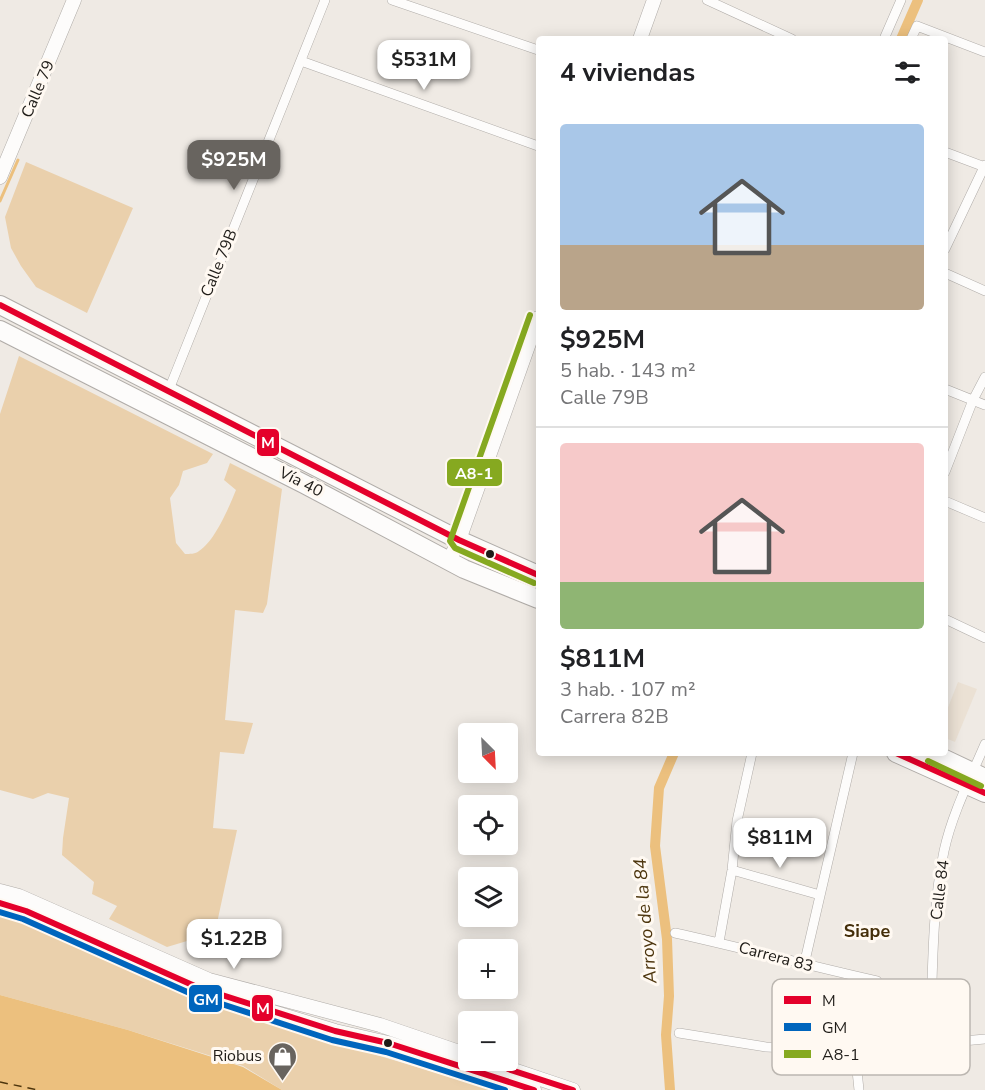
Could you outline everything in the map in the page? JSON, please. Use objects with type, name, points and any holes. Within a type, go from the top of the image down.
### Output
[{"type":"highway","name":"Vía 40","points":[[0,304],[304,462],[459,540],[536,574]]},
{"type":"highway","name":"Vía 40","points":[[0,330],[297,480],[450,561],[536,598]]},
{"type":"highway","points":[[297,480],[304,462]]},
{"type":"highway","points":[[905,756],[975,778]]},
{"type":"highway","points":[[937,756],[975,778],[985,793]]},
{"type":"main road","name":"Calle 79","points":[[0,177],[74,0]]},
{"type":"main road","points":[[641,36],[654,0]]},
{"type":"main road","points":[[450,561],[536,324]]},
{"type":"main road","points":[[0,891],[19,896],[209,980],[380,1025],[458,1052]]},
{"type":"main road","points":[[0,903],[26,911],[196,987],[335,1031],[388,1043],[534,1090]]},
{"type":"main road","points":[[226,997],[244,996],[347,1026],[365,1028],[380,1025]]},
{"type":"main road","points":[[517,1071],[573,1090]]},
{"type":"street","name":"Calle 79B","points":[[168,392],[325,0]]},
{"type":"street","points":[[392,0],[536,49]]},
{"type":"street","points":[[707,0],[785,36]]},
{"type":"street","points":[[885,36],[901,0]]},
{"type":"street","points":[[912,36],[917,26],[943,36]]},
{"type":"street","points":[[948,38],[985,52]]},
{"type":"street","points":[[301,62],[536,145]]},
{"type":"street","points":[[948,153],[985,167],[948,243]]},
{"type":"street","points":[[948,274],[985,291]]},
{"type":"street","points":[[948,465],[985,377]]},
{"type":"street","points":[[948,390],[985,405]]},
{"type":"street","points":[[948,502],[985,518]]},
{"type":"street","points":[[948,621],[985,638]]},
{"type":"street","name":"Calle 84","points":[[933,979],[936,900],[944,850],[959,803],[975,778],[985,744]]},
{"type":"street","points":[[719,942],[732,870],[737,821],[751,756]]},
{"type":"street","points":[[804,965],[852,756]]},
{"type":"street","points":[[732,870],[820,895]]},
{"type":"street","name":"Carrera 83","points":[[675,933],[868,979]]},
{"type":"street","points":[[679,1033],[772,1047]]},
{"type":"street","points":[[970,1040],[985,1039]]},
{"type":"street","points":[[857,1075],[859,1090]]},
{"type":"shaded area","points":[[26,162],[133,208],[87,313],[36,287],[11,248],[5,217]]},
{"type":"shaded area","points":[[19,356],[213,454],[207,463],[183,471],[179,485],[170,498],[176,543],[185,554],[196,553],[211,540],[225,514],[236,490],[224,480],[230,463],[282,489],[267,604],[263,613],[235,610],[225,720],[253,723],[244,754],[220,752],[213,828],[237,830],[211,951],[187,941],[167,947],[109,919],[117,906],[92,894],[94,882],[62,855],[69,798],[48,793],[33,799],[0,790],[0,414]]},
{"type":"shaded area","points":[[958,682],[977,689],[955,742],[948,739],[948,707]]},
{"type":"shaded area","points":[[0,915],[36,926],[219,1008],[494,1090],[282,1090],[243,1066],[128,1030],[0,995]]},
{"type":"shaded area","points":[[0,995],[128,1030],[243,1067],[282,1090],[0,1090]]},
{"type":"waterway","name":"Arroyo de la 84","points":[[902,36],[918,0]]},
{"type":"waterway","points":[[0,201],[18,160]]},
{"type":"waterway","name":"Arroyo de la 84","points":[[670,1090],[666,1035],[669,996],[667,939],[655,846],[659,788],[673,756]]},
{"type":"ferry route","points":[[0,1082],[38,1090]]},
{"type":"transit line","name":"M","points":[[0,305],[459,540],[536,574]]},
{"type":"transit line","name":"A8-1","points":[[530,315],[450,541],[455,548],[534,583]]},
{"type":"transit line","name":"M","points":[[903,756],[985,793]]},
{"type":"transit line","name":"A8-1","points":[[928,761],[981,786]]},
{"type":"transit line","name":"M","points":[[0,903],[26,911],[197,987],[335,1031],[388,1043],[534,1090]]},
{"type":"transit line","name":"GM","points":[[0,912],[23,919],[194,995],[332,1040],[386,1052],[505,1090]]},
{"type":"transit line","name":"M","points":[[514,1071],[573,1090]]},
{"type":"place","name":"Riobus","points":[[283,1082]]},
{"type":"district","name":"Siape","points":[[867,931]]}]
